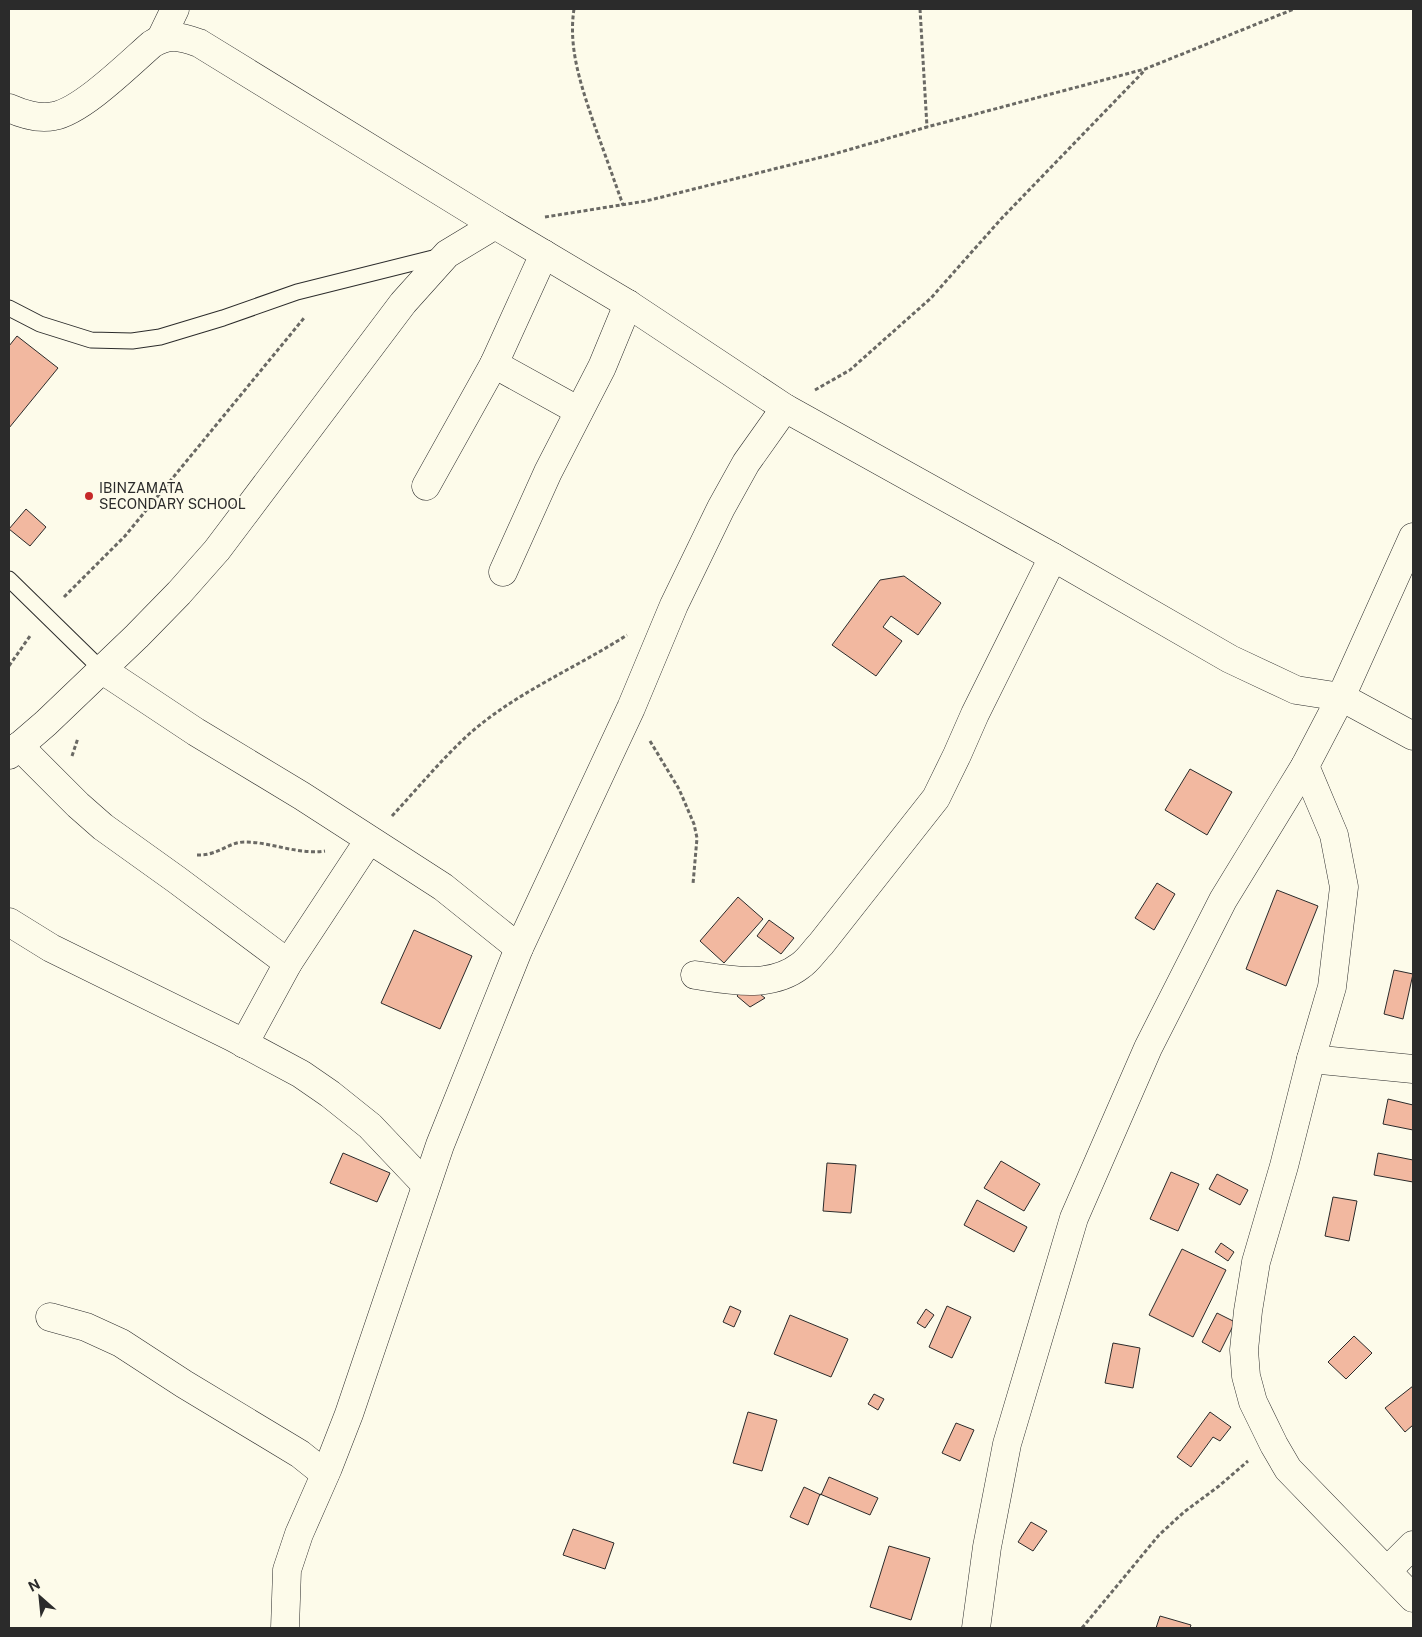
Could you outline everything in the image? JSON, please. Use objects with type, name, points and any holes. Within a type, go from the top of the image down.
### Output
[{"type":"street","points":[[162,38],[175,9]]},
{"type":"street","points":[[9,108],[38,116],[53,116],[68,112],[162,38],[167,36],[184,38],[199,43],[495,225],[628,304],[784,408],[1053,557],[1230,659],[1296,690],[1341,697],[1413,736]]},
{"type":"street","points":[[288,964],[103,827],[14,750],[137,636],[217,550],[403,303],[447,254],[495,225]]},
{"type":"street","points":[[426,486],[494,364],[544,254]]},
{"type":"street","points":[[503,572],[548,472],[602,367],[628,304]]},
{"type":"street","points":[[494,364],[579,411]]},
{"type":"street","points":[[285,1628],[287,1570],[299,1534],[326,1474],[349,1414],[440,1145],[519,948],[631,708],[674,606],[721,508],[746,463],[784,408]]},
{"type":"street","points":[[976,1628],[988,1547],[1007,1444],[1074,1218],[1148,1048],[1223,900],[1306,766],[1341,697],[1413,537]]},
{"type":"street","points":[[695,975],[740,982],[776,978],[802,965],[821,944],[936,798],[975,714],[1053,557]]},
{"type":"street","points":[[101,669],[196,732],[302,796],[444,887],[519,948]]},
{"type":"street","points":[[1306,766],[1334,835],[1344,887],[1332,987],[1256,1262],[1244,1350],[1246,1376],[1253,1402],[1288,1469],[1413,1598]]},
{"type":"street","points":[[244,1044],[288,964],[369,840]]},
{"type":"street","points":[[10,925],[51,948],[301,1074],[370,1126],[426,1186]]},
{"type":"street","points":[[1311,1059],[1413,1069]]},
{"type":"street","points":[[50,1317],[86,1327],[121,1343],[184,1384],[300,1454],[326,1474]]},
{"type":"street","points":[[1387,1571],[1413,1545]]},
{"type":"lane","points":[[11,313],[91,340],[132,341],[160,337],[223,318],[297,292],[447,254]]},
{"type":"lane","points":[[9,579],[101,669]]},
{"type":"path","points":[[574,9],[572,32],[574,55],[584,94],[623,205]]},
{"type":"path","points":[[920,9],[927,127]]},
{"type":"path","points":[[544,217],[655,199],[834,154],[927,127],[1146,69],[1294,9]]},
{"type":"path","points":[[784,408],[850,370],[931,298],[1001,219],[1146,69]]},
{"type":"path","points":[[9,666],[45,615],[125,536],[330,284]]},
{"type":"path","points":[[193,855],[212,853],[229,845],[242,842],[262,843],[295,851],[315,852],[369,840],[469,735],[506,706],[545,681],[629,634]]},
{"type":"path","points":[[631,708],[679,789],[694,824],[698,838],[694,884]]},
{"type":"path","points":[[78,805],[72,784],[70,765],[79,733]]},
{"type":"path","points":[[1082,1628],[1159,1535],[1184,1512],[1219,1486],[1244,1464],[1274,1445]]},
{"type":"building","points":[[17,336],[58,368],[9,428],[9,346]]},
{"type":"building","points":[[26,509],[46,527],[30,546],[9,529]]},
{"type":"building","points":[[904,576],[941,603],[918,635],[891,616],[883,627],[902,641],[876,676],[832,645],[880,580]]},
{"type":"building","points":[[1190,769],[1232,792],[1207,835],[1165,810]]},
{"type":"building","points":[[1157,883],[1175,894],[1154,930],[1135,918]]},
{"type":"building","points":[[1277,890],[1318,906],[1286,986],[1246,969]]},
{"type":"building","points":[[738,897],[763,919],[724,963],[700,941]]},
{"type":"building","points":[[769,920],[794,938],[781,954],[757,936]]},
{"type":"building","points":[[414,930],[472,956],[440,1029],[381,1003]]},
{"type":"building","points":[[1394,970],[1413,974],[1403,1019],[1384,1014]]},
{"type":"building","points":[[747,984],[765,998],[750,1007],[737,996]]},
{"type":"building","points":[[1388,1099],[1413,1105],[1413,1130],[1383,1124]]},
{"type":"building","points":[[343,1153],[390,1173],[377,1202],[330,1183]]},
{"type":"building","points":[[1378,1153],[1413,1160],[1413,1182],[1374,1175]]},
{"type":"building","points":[[1001,1161],[1040,1184],[1024,1211],[984,1188]]},
{"type":"building","points":[[827,1163],[856,1165],[851,1213],[823,1211]]},
{"type":"building","points":[[1171,1172],[1199,1184],[1178,1231],[1150,1219]]},
{"type":"building","points":[[1217,1174],[1248,1190],[1240,1205],[1209,1189]]},
{"type":"building","points":[[1333,1197],[1357,1201],[1349,1241],[1325,1236]]},
{"type":"building","points":[[977,1200],[1027,1227],[1014,1252],[964,1225]]},
{"type":"building","points":[[1221,1243],[1234,1252],[1228,1261],[1215,1252]]},
{"type":"building","points":[[1182,1249],[1226,1270],[1193,1337],[1149,1315]]},
{"type":"building","points":[[730,1306],[741,1311],[734,1327],[723,1322]]},
{"type":"building","points":[[947,1306],[971,1317],[952,1358],[929,1347]]},
{"type":"building","points":[[926,1309],[934,1315],[925,1328],[917,1323]]},
{"type":"building","points":[[1217,1313],[1235,1322],[1220,1352],[1202,1342]]},
{"type":"building","points":[[790,1315],[848,1339],[831,1377],[774,1354]]},
{"type":"building","points":[[1354,1336],[1372,1353],[1346,1379],[1328,1362]]},
{"type":"building","points":[[1113,1343],[1140,1348],[1133,1388],[1105,1383]]},
{"type":"building","points":[[1413,1386],[1413,1425],[1405,1432],[1385,1408]]},
{"type":"building","points":[[874,1394],[884,1399],[878,1410],[868,1404]]},
{"type":"building","points":[[748,1412],[777,1420],[762,1471],[733,1463]]},
{"type":"building","points":[[1210,1412],[1231,1427],[1220,1441],[1213,1437],[1191,1467],[1177,1457]]},
{"type":"building","points":[[956,1423],[974,1430],[960,1461],[942,1453]]},
{"type":"building","points":[[829,1477],[878,1498],[870,1515],[821,1495]]},
{"type":"building","points":[[804,1487],[820,1494],[808,1525],[790,1517]]},
{"type":"building","points":[[1031,1522],[1047,1531],[1033,1551],[1018,1542]]},
{"type":"building","points":[[573,1529],[614,1543],[605,1569],[563,1555]]},
{"type":"building","points":[[889,1546],[930,1558],[911,1620],[870,1607]]},
{"type":"building","points":[[1160,1616],[1191,1625],[1190,1628],[1156,1628]]},
{"type":"place","name":"IBINZAMATA SECONDARY SCHOOL","points":[[89,496]]}]
